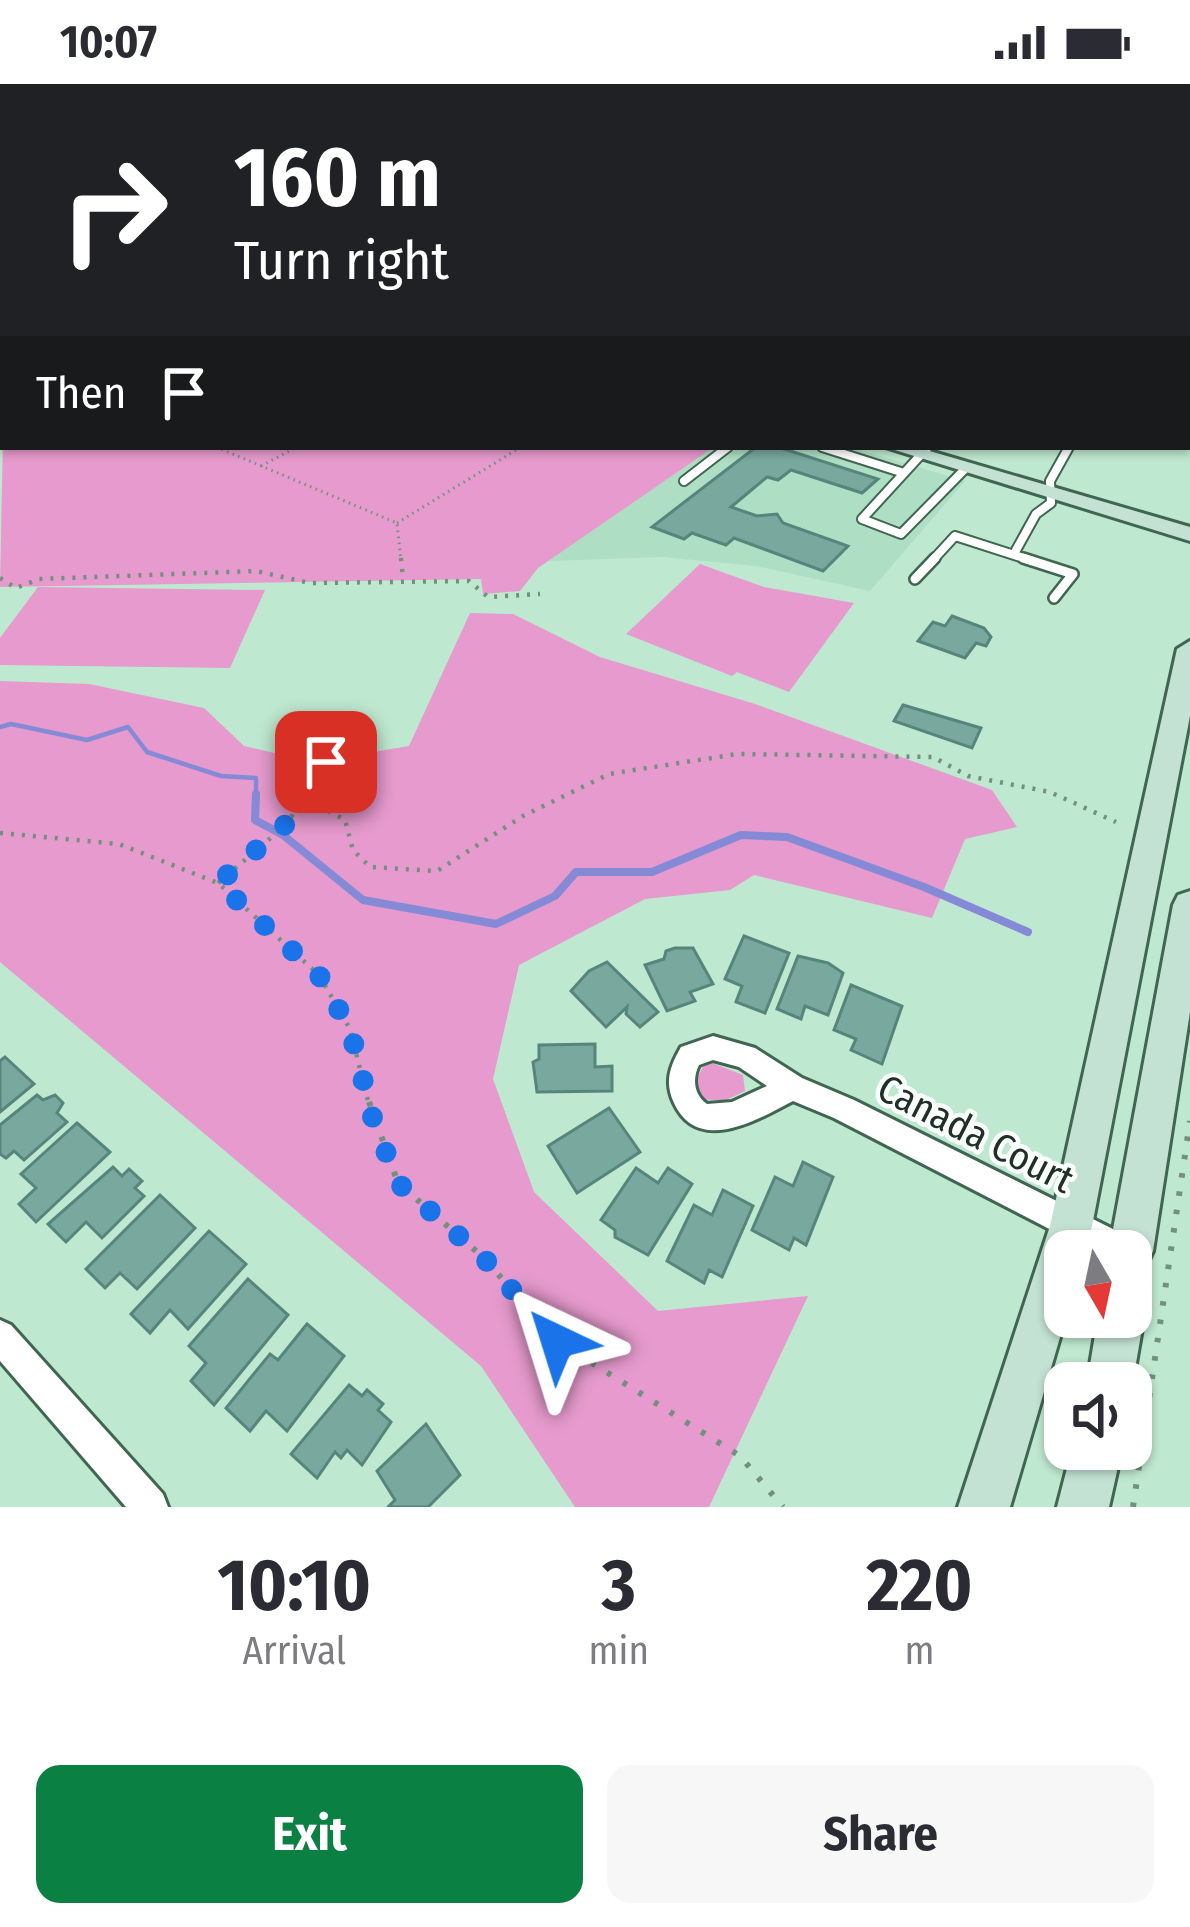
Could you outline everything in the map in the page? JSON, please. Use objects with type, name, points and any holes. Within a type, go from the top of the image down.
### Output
[{"type":"main road","points":[[925,451],[966,468],[1190,534]]},
{"type":"main road","points":[[984,1507],[1071,1226],[1190,649]]},
{"type":"main road","points":[[1131,1230],[1190,905]]},
{"type":"main road","points":[[1083,1507],[1092,1470]]},
{"type":"street","name":"Canada Court","points":[[792,1087],[844,1108],[1080,1230]]},
{"type":"street","points":[[0,1336],[149,1507]]},
{"type":"lane","points":[[684,481],[724,450]]},
{"type":"lane","points":[[831,450],[904,473]]},
{"type":"lane","points":[[1015,552],[1036,514],[1052,503],[1050,481],[1068,450]]},
{"type":"lane","points":[[925,451],[862,519],[901,534],[966,468]]},
{"type":"lane","points":[[915,579],[955,536],[1073,574],[1054,598]]},
{"type":"path","points":[[223,450],[397,523]]},
{"type":"path","points":[[261,466],[291,450]]},
{"type":"path","points":[[397,523],[516,450]]},
{"type":"path","points":[[397,523],[402,579]]},
{"type":"path","points":[[0,578],[16,588],[39,579],[273,573],[310,583],[469,580],[488,597],[540,594]]},
{"type":"path","points":[[297,807],[318,805],[345,820],[353,850],[370,867],[436,871],[523,816],[609,774],[736,754],[933,758],[968,776],[1050,792],[1116,822]]},
{"type":"path","points":[[218,883],[270,842],[326,762]]},
{"type":"path","points":[[0,833],[119,844],[218,883],[319,975],[350,1029],[373,1119],[398,1183],[483,1257],[557,1341],[740,1456],[783,1507]]},
{"type":"path","points":[[1132,1507],[1190,1121]]},
{"type":"shaded area","points":[[3,450],[710,450],[538,568],[520,591],[483,594],[481,579],[0,587]]},
{"type":"shaded area","points":[[710,450],[860,450],[965,481],[870,591],[756,566],[663,557],[548,561]]},
{"type":"shaded area","points":[[700,564],[764,587],[854,603],[789,692],[737,672],[732,676],[626,634]]},
{"type":"shaded area","points":[[38,587],[265,590],[230,668],[0,665],[0,638]]},
{"type":"shaded area","points":[[470,613],[513,614],[600,657],[755,704],[992,790],[1017,827],[965,839],[932,918],[754,875],[730,890],[645,899],[519,965],[493,1079],[534,1192],[658,1311],[808,1296],[709,1507],[575,1507],[481,1366],[0,962],[0,681],[89,684],[204,708],[244,746],[313,762],[409,746]]},
{"type":"shaded area","points":[[712,1063],[743,1075],[745,1091],[724,1101],[703,1099],[695,1082],[703,1067]]},
{"type":"building","points":[[752,450],[787,450],[878,479],[862,493],[791,470],[778,480],[767,477],[731,507],[757,516],[777,514],[783,523],[848,546],[823,571],[734,538],[726,545],[692,533],[684,539],[652,527]]},
{"type":"building","points":[[952,616],[984,628],[991,637],[986,646],[976,643],[965,658],[918,641],[933,622],[945,626]]},
{"type":"building","points":[[903,705],[981,728],[972,748],[894,721]]},
{"type":"building","points":[[744,936],[789,953],[765,1013],[736,1002],[742,986],[725,979]]},
{"type":"building","points":[[693,948],[713,984],[690,992],[695,1001],[667,1011],[645,965],[664,959],[666,951]]},
{"type":"building","points":[[798,956],[828,963],[843,973],[828,1015],[805,1006],[801,1019],[777,1009]]},
{"type":"building","points":[[607,962],[658,1012],[640,1027],[626,1014],[627,1007],[606,1027],[571,991],[589,971]]},
{"type":"building","points":[[851,985],[902,1006],[882,1064],[851,1050],[856,1039],[834,1030]]},
{"type":"building","points":[[595,1044],[595,1067],[612,1066],[612,1091],[537,1092],[533,1062],[539,1059],[539,1045]]},
{"type":"building","points":[[5,1057],[34,1084],[0,1112],[0,1061]]},
{"type":"building","points":[[37,1095],[43,1100],[55,1095],[63,1103],[57,1113],[67,1122],[24,1160],[14,1151],[6,1158],[0,1154],[0,1125]]},
{"type":"building","points":[[609,1108],[640,1152],[577,1193],[548,1146]]},
{"type":"building","points":[[77,1123],[110,1152],[36,1222],[19,1204],[36,1188],[21,1174]]},
{"type":"building","points":[[803,1162],[833,1177],[806,1245],[794,1238],[789,1250],[752,1230],[775,1177],[793,1186]]},
{"type":"building","points":[[113,1167],[122,1176],[129,1169],[142,1181],[135,1188],[144,1196],[102,1238],[86,1222],[66,1242],[48,1224]]},
{"type":"building","points":[[636,1168],[658,1183],[668,1168],[692,1184],[648,1255],[615,1237],[615,1230],[601,1220]]},
{"type":"building","points":[[723,1190],[753,1206],[722,1277],[709,1270],[704,1283],[667,1261],[694,1205],[712,1215]]},
{"type":"building","points":[[160,1195],[195,1228],[137,1289],[120,1273],[105,1288],[86,1269]]},
{"type":"building","points":[[209,1231],[246,1264],[188,1329],[170,1310],[150,1333],[131,1314]]},
{"type":"building","points":[[248,1279],[288,1315],[214,1405],[191,1381],[206,1363],[189,1346]]},
{"type":"building","points":[[307,1324],[344,1356],[287,1431],[266,1411],[250,1431],[226,1408],[270,1354],[278,1360]]},
{"type":"building","points":[[349,1385],[362,1396],[367,1390],[383,1404],[378,1410],[391,1422],[362,1465],[347,1450],[341,1458],[335,1452],[317,1478],[291,1454]]},
{"type":"building","points":[[426,1424],[460,1475],[428,1507],[388,1507],[395,1500],[377,1471]]},
{"type":"waterway","points":[[0,727],[11,724],[87,740],[128,727],[147,752],[221,776],[256,778],[256,794]]},
{"type":"waterway","points":[[256,794],[255,820],[283,835],[363,900],[496,924],[555,896],[576,872],[652,872],[741,835],[787,837],[924,887],[1028,932]]},
{"type":"route","points":[[326,762],[270,842],[218,883],[319,975],[350,1029],[373,1119],[398,1183],[483,1257],[557,1341]]}]
